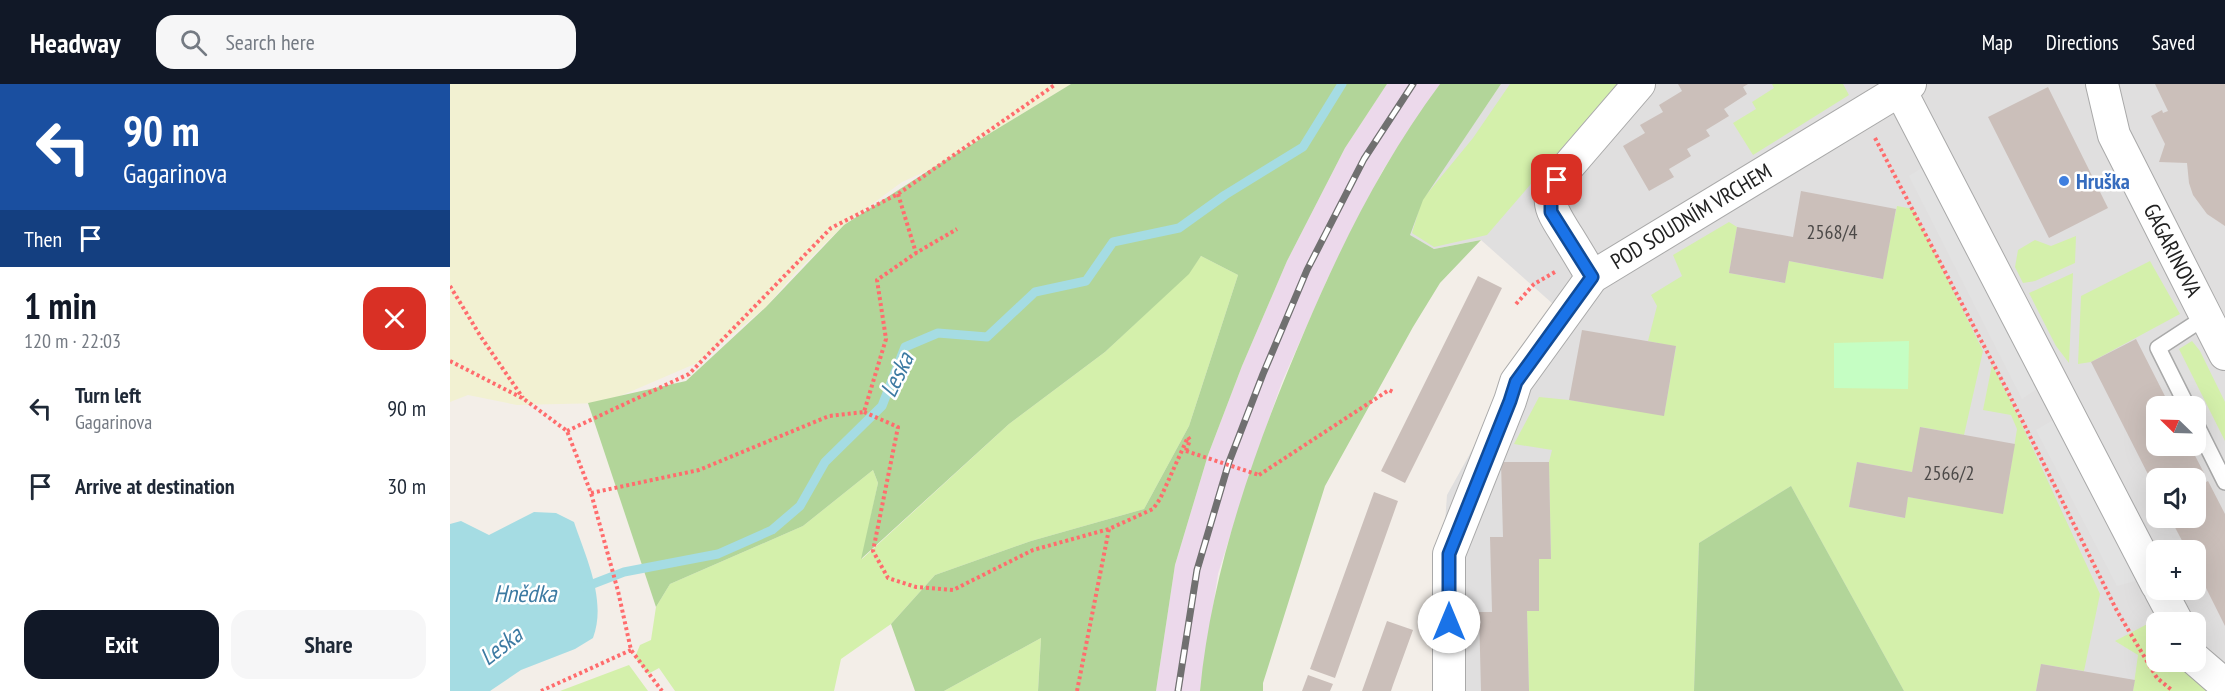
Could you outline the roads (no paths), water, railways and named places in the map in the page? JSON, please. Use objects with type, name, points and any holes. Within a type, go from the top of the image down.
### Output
[{"type":"street","points":[[1588,271],[1551,212],[1551,192],[1557,180],[1639,84]]},
{"type":"street","name":"GAGARINOVA","points":[[2102,84],[2115,135],[2216,310],[2225,354]]},
{"type":"street","name":"POD SOUDNÍM VRCHEM","points":[[1449,691],[1449,554],[1516,382],[1588,271],[1905,87],[2146,563]]},
{"type":"street","points":[[2206,669],[2218,679],[2225,681]]},
{"type":"lane","points":[[2182,396],[2158,348],[2216,310]]},
{"type":"lane","points":[[2206,444],[2225,482]]},
{"type":"water","name":"Hnědka","points":[[534,512],[556,513],[574,522],[596,594],[597,624],[593,638],[575,649],[521,670],[490,691],[450,691],[450,524],[461,521],[489,535]]},
{"type":"waterway","name":"Leska","points":[[585,587],[624,572],[718,554],[772,530],[800,506],[825,462],[882,406],[905,347],[938,333],[987,337],[1035,292],[1086,281],[1113,242],[1179,228],[1225,195],[1303,147],[1342,84]]},
{"type":"railway","points":[[1178,691],[1197,570],[1229,462],[1263,374],[1307,270],[1364,159],[1413,84]]},
{"type":"place","name":"Hruška","points":[[2064,181]]}]
